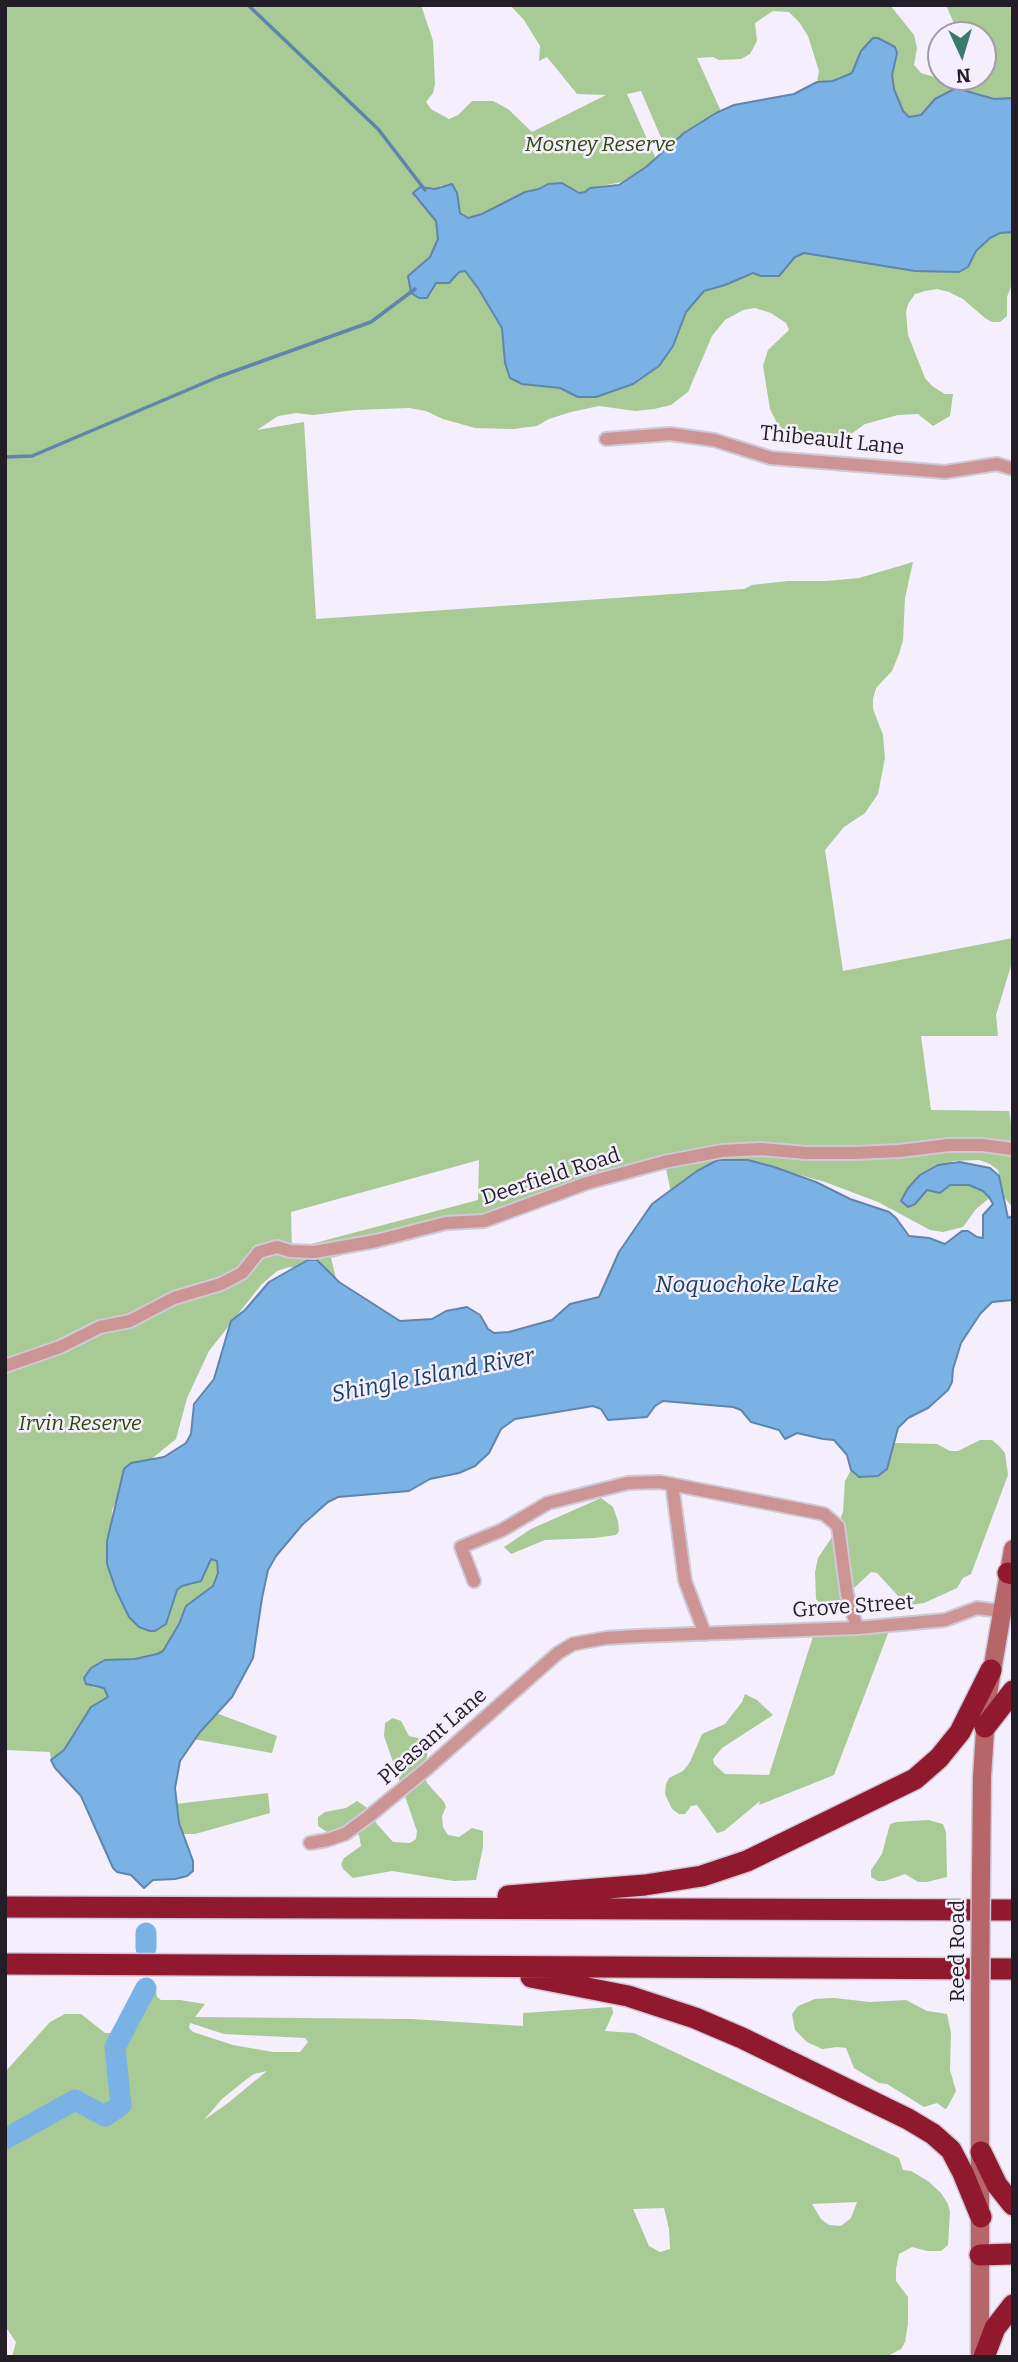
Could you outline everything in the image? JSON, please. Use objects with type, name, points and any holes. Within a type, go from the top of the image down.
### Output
[{"type":"highway","points":[[387,1909],[488,1897],[645,1885],[702,1876],[747,1861],[890,1793],[921,1774],[939,1758],[960,1732],[991,1670]]},
{"type":"highway","points":[[985,1727],[1013,1691]]},
{"type":"highway","points":[[965,1910],[1013,1905]]},
{"type":"highway","points":[[5,1907],[1013,1910]]},
{"type":"highway","points":[[5,1964],[1013,1969]]},
{"type":"highway","points":[[470,1967],[606,1991],[685,2014],[759,2046],[908,2119],[933,2134],[951,2150],[981,2217]]},
{"type":"highway","points":[[981,2152],[997,2185],[1013,2205]]},
{"type":"highway","points":[[981,2255],[1013,2254]]},
{"type":"highway","points":[[982,2357],[995,2328],[1013,2305]]},
{"type":"street","name":"Thibeault Lane","points":[[606,439],[670,434],[714,440],[771,458],[945,472],[997,464],[1013,469]]},
{"type":"street","name":"Deerfield Road","points":[[5,1366],[60,1347],[100,1327],[130,1321],[174,1298],[221,1284],[242,1273],[259,1252],[278,1248],[314,1252],[376,1241],[446,1223],[484,1221],[587,1183],[664,1162],[722,1151],[761,1149],[854,1153],[971,1145],[1013,1149]]},
{"type":"street","points":[[474,1581],[461,1547],[502,1530],[548,1503],[628,1483],[672,1484],[824,1514],[838,1526],[847,1594],[857,1628]]},
{"type":"street","points":[[672,1484],[685,1581],[705,1634]]},
{"type":"street","name":"Reed Road","points":[[982,2357],[981,1876],[985,1727],[991,1670],[1013,1549]]},
{"type":"street","name":"Grove Street","points":[[573,1644],[606,1638],[857,1628],[946,1620],[976,1608],[1001,1611]]},
{"type":"street","name":"Pleasant Lane","points":[[310,1843],[345,1834],[368,1817],[558,1653],[573,1644]]},
{"type":"green space","points":[[5,5],[421,5],[433,41],[435,84],[433,93],[426,102],[431,109],[449,119],[458,115],[472,101],[493,101],[508,109],[532,132],[606,95],[577,94],[547,57],[539,61],[540,46],[524,20],[510,5],[890,5],[914,35],[917,48],[914,65],[921,73],[927,75],[927,91],[952,91],[925,109],[921,115],[909,117],[903,111],[894,89],[892,75],[895,47],[878,38],[857,60],[852,73],[833,81],[817,82],[819,71],[808,36],[789,12],[773,11],[755,23],[757,41],[750,54],[741,59],[697,58],[724,118],[669,156],[641,91],[627,94],[660,168],[622,182],[578,193],[562,183],[548,184],[468,218],[460,213],[457,193],[442,185],[435,189],[424,187],[415,198],[427,208],[436,222],[438,239],[430,257],[408,276],[430,295],[436,283],[449,283],[459,272],[465,271],[502,328],[505,363],[522,384],[560,388],[578,397],[673,347],[686,312],[704,291],[745,275],[785,271],[795,257],[804,253],[915,271],[968,267],[976,251],[990,238],[1000,233],[1013,232],[1013,281],[1007,297],[1007,316],[1000,322],[992,322],[963,299],[937,289],[915,294],[908,304],[908,335],[925,378],[945,394],[953,394],[950,416],[933,426],[918,414],[898,415],[865,424],[836,445],[798,438],[785,432],[770,409],[763,366],[768,350],[789,330],[786,323],[771,313],[755,308],[743,310],[725,320],[712,336],[688,392],[671,405],[635,411],[599,406],[549,419],[537,426],[513,429],[475,428],[409,408],[313,415],[296,413],[278,416],[257,430],[304,422],[316,619],[744,589],[752,585],[788,581],[859,578],[913,562],[905,598],[903,640],[899,654],[892,671],[876,688],[873,699],[873,709],[883,735],[885,758],[878,794],[865,813],[844,827],[825,850],[843,971],[1013,938],[1013,959],[996,1015],[998,1036],[921,1036],[931,1110],[1009,1111],[1013,1135],[1013,1208],[1004,1197],[998,1170],[979,1160],[954,1161],[939,1168],[992,1196],[976,1209],[963,1227],[943,1232],[930,1230],[878,1202],[825,1182],[775,1168],[673,1202],[666,1169],[331,1258],[337,1282],[297,1268],[289,1267],[277,1271],[261,1285],[209,1351],[187,1398],[176,1439],[144,1465],[119,1494],[112,1510],[110,1558],[117,1591],[129,1617],[169,1617],[177,1590],[182,1586],[194,1584],[204,1576],[211,1558],[217,1561],[219,1573],[213,1586],[186,1606],[163,1651],[135,1659],[105,1660],[92,1687],[104,1688],[108,1697],[91,1707],[64,1750],[51,1760],[50,1752],[5,1750]],"holes":[[[479,1160],[478,1200],[292,1249],[291,1212]]]},
{"type":"green space","points":[[946,5],[1010,5],[1013,20],[1013,98],[994,99],[966,91],[997,91],[997,21],[953,21]]},
{"type":"green space","points":[[980,1440],[992,1440],[1005,1453],[1008,1475],[971,1574],[963,1578],[957,1588],[924,1603],[911,1605],[899,1597],[877,1573],[871,1572],[853,1589],[839,1608],[828,1612],[816,1599],[815,1572],[818,1558],[834,1534],[843,1512],[845,1481],[851,1470],[856,1476],[887,1469],[894,1443],[937,1444],[950,1451],[958,1451]]},
{"type":"green space","points":[[601,1498],[613,1507],[618,1521],[619,1531],[616,1535],[545,1540],[511,1554],[504,1547],[531,1529]]},
{"type":"green space","points":[[892,1623],[834,1775],[759,1805],[760,1801],[724,1831],[717,1833],[697,1805],[691,1806],[685,1814],[679,1814],[672,1809],[665,1794],[669,1778],[683,1771],[690,1762],[702,1734],[725,1724],[745,1694],[757,1700],[773,1715],[722,1748],[713,1759],[714,1764],[725,1774],[769,1775],[815,1630]]},
{"type":"green space","points":[[216,1713],[277,1736],[272,1753],[188,1738]]},
{"type":"green space","points":[[393,1718],[401,1721],[409,1736],[426,1740],[429,1744],[424,1774],[427,1783],[446,1807],[442,1816],[443,1827],[448,1835],[459,1837],[472,1828],[483,1831],[483,1847],[476,1880],[454,1881],[392,1871],[353,1878],[341,1864],[344,1858],[361,1846],[359,1835],[350,1830],[327,1832],[318,1826],[318,1817],[325,1812],[346,1808],[357,1801],[366,1807],[393,1842],[410,1843],[416,1839],[417,1831],[384,1736],[385,1723]]},
{"type":"green space","points":[[268,1793],[270,1813],[195,1834],[183,1834],[159,1806]]},
{"type":"green space","points":[[928,1820],[943,1824],[946,1832],[947,1877],[918,1882],[905,1874],[885,1881],[871,1877],[871,1870],[882,1854],[890,1824]]},
{"type":"green space","points":[[148,1986],[156,1989],[157,1997],[161,2000],[205,2004],[195,2017],[411,2019],[523,2026],[523,2013],[612,2007],[613,2013],[605,2031],[634,2033],[899,2158],[903,2170],[911,2171],[928,2181],[948,2204],[948,2245],[941,2251],[912,2247],[899,2254],[896,2281],[908,2297],[908,2324],[901,2349],[886,2357],[12,2357],[16,2342],[5,2326],[5,2072],[50,2022],[65,2014],[81,2014],[105,2033],[117,2033],[124,2026],[140,1992]],"holes":[[[190,2023],[224,2034],[305,2038],[308,2042],[300,2052],[273,2052],[233,2045],[193,2032],[189,2028]],[[267,2071],[204,2120],[222,2099],[254,2074]],[[857,2202],[851,2218],[841,2226],[829,2225],[821,2219],[812,2204]],[[664,2208],[670,2249],[660,2252],[649,2246],[633,2209]]]},
{"type":"green space","points":[[815,1999],[870,2002],[906,2000],[927,2011],[947,2014],[951,2033],[950,2070],[956,2091],[947,2108],[937,2103],[924,2107],[854,2068],[846,2048],[822,2049],[807,2042],[795,2030],[792,2014],[798,2006]]},
{"type":"water","points":[[873,38],[895,47],[897,53],[892,75],[894,89],[903,111],[909,117],[921,115],[935,99],[950,91],[966,91],[994,99],[1013,98],[1013,232],[1000,233],[990,238],[976,251],[968,267],[959,272],[915,271],[804,253],[795,257],[779,276],[753,273],[704,291],[686,312],[673,346],[659,366],[633,384],[596,397],[578,397],[560,388],[522,384],[510,378],[505,363],[502,328],[465,271],[459,272],[449,283],[436,283],[427,298],[419,298],[411,293],[408,276],[430,257],[438,239],[436,221],[413,193],[420,187],[435,189],[452,184],[457,193],[460,213],[468,218],[548,184],[562,183],[579,193],[590,188],[619,185],[646,167],[684,133],[716,113],[734,105],[794,94],[817,82],[833,81],[852,73],[861,51]]},
{"type":"water","name":"Noquochoke Lake","points":[[718,1160],[748,1160],[816,1182],[850,1199],[889,1212],[909,1236],[929,1238],[945,1244],[962,1231],[983,1238],[983,1215],[993,1204],[989,1197],[969,1185],[950,1185],[940,1193],[927,1190],[915,1204],[908,1207],[901,1201],[908,1188],[920,1175],[938,1165],[960,1162],[990,1168],[999,1176],[1008,1218],[1013,1216],[1013,1300],[992,1302],[980,1314],[961,1343],[948,1390],[928,1408],[908,1418],[898,1428],[887,1469],[878,1476],[859,1477],[851,1470],[847,1455],[834,1440],[797,1433],[785,1439],[779,1430],[751,1422],[741,1410],[733,1407],[663,1401],[655,1406],[647,1417],[608,1420],[601,1409],[593,1406],[515,1419],[501,1429],[489,1453],[475,1466],[459,1473],[430,1479],[409,1491],[338,1497],[328,1502],[302,1525],[268,1570],[253,1658],[232,1697],[200,1732],[180,1761],[175,1788],[179,1823],[193,1861],[193,1871],[187,1876],[175,1879],[153,1880],[144,1888],[131,1875],[117,1872],[81,1796],[51,1760],[64,1750],[91,1707],[108,1697],[104,1688],[86,1684],[84,1678],[91,1668],[105,1660],[135,1659],[163,1651],[186,1606],[213,1586],[218,1573],[217,1561],[211,1559],[201,1581],[177,1590],[166,1624],[155,1631],[139,1627],[129,1617],[116,1590],[107,1564],[107,1541],[124,1469],[131,1463],[164,1457],[186,1443],[191,1434],[194,1404],[214,1379],[231,1321],[245,1310],[269,1282],[308,1260],[317,1260],[339,1282],[400,1321],[432,1319],[446,1311],[467,1307],[480,1315],[488,1329],[494,1333],[509,1332],[552,1320],[570,1304],[599,1297],[619,1252],[652,1204],[697,1171]]},
{"type":"waterway","points":[[248,5],[378,129],[425,190]]},
{"type":"waterway","points":[[5,457],[32,456],[218,377],[371,322],[415,289]]},
{"type":"waterway","name":"Shingle Island River","points":[[146,1933],[146,1948]]},
{"type":"waterway","name":"Shingle Island River","points":[[5,2139],[75,2100],[105,2116],[121,2105],[115,2047],[146,1988]]},
{"type":"park label","name":"Mosney Reserve","points":[[600,145]]},
{"type":"park label","name":"Irvin Reserve","points":[[80,1424]]}]
